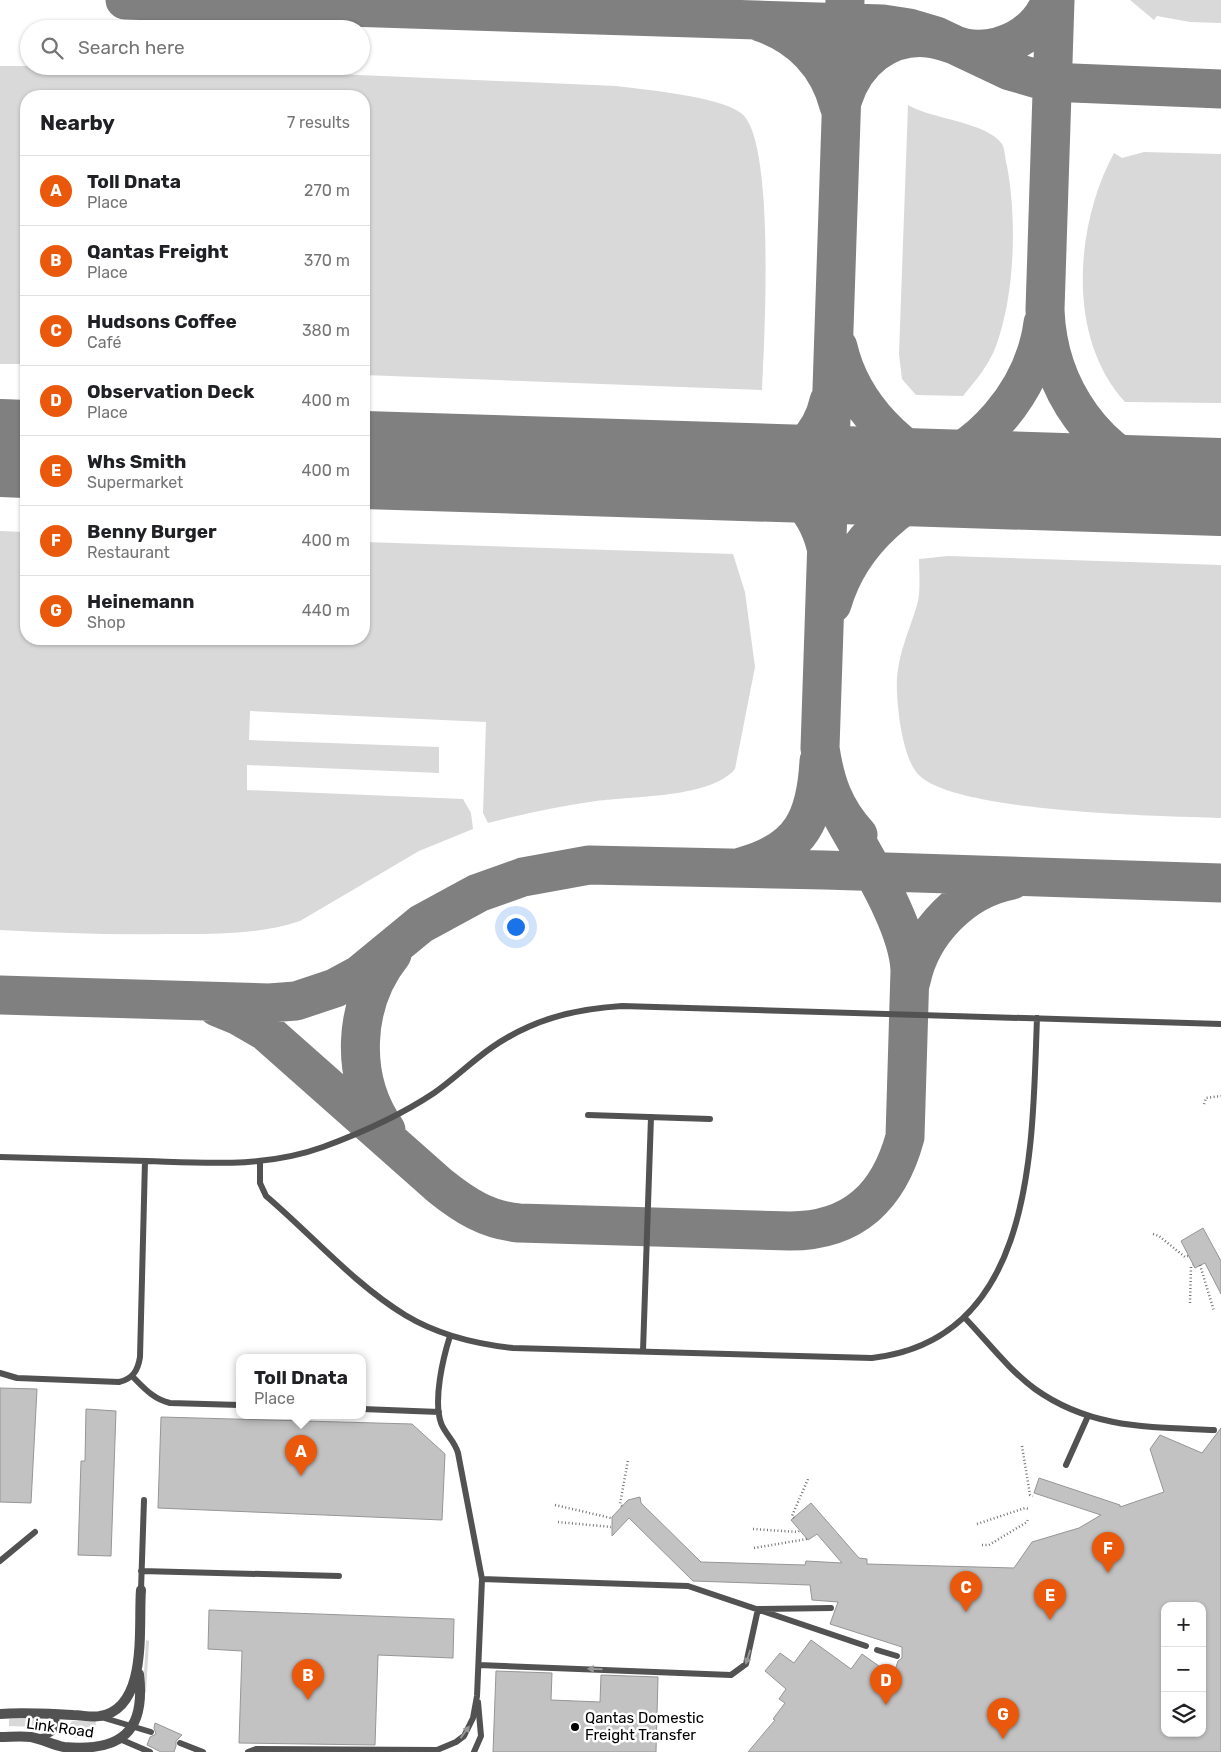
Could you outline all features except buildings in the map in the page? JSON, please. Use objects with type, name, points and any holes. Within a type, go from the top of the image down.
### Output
[{"type":"street","name":"Link Road","points":[[0,1737],[30,1737],[63,1747],[100,1748],[122,1740],[134,1725],[139,1709],[138,1663],[141,1590]]},
{"type":"street","name":"Link Road","points":[[0,1714],[100,1716],[111,1712],[125,1700],[134,1684],[138,1663]]},
{"type":"lane","points":[[0,1157],[233,1164],[260,1163],[304,1154],[409,1108],[435,1092],[490,1049],[513,1034],[538,1022],[591,1008],[622,1006],[1221,1024]]},
{"type":"lane","points":[[260,1163],[260,1183],[266,1196],[390,1305],[419,1322],[450,1336],[471,1342],[513,1348],[872,1358],[899,1354],[925,1345],[965,1318],[984,1295],[998,1270],[1024,1192],[1032,1149],[1037,1018]]},
{"type":"lane","points":[[588,1115],[710,1119]]},
{"type":"lane","points":[[643,1351],[651,1117]]},
{"type":"lane","points":[[0,1373],[17,1378],[119,1382],[132,1376],[136,1371],[140,1357],[145,1161]]},
{"type":"lane","points":[[965,1318],[1036,1389],[1088,1416],[1122,1425],[1214,1430]]},
{"type":"lane","points":[[248,1752],[256,1749],[437,1750],[456,1742],[464,1736],[473,1718],[477,1696],[482,1580],[456,1445],[443,1428],[439,1412],[441,1366],[450,1336]]},
{"type":"lane","points":[[132,1376],[152,1397],[170,1403],[236,1405]]},
{"type":"lane","points":[[366,1409],[439,1412]]},
{"type":"lane","points":[[1066,1465],[1088,1416]]},
{"type":"lane","points":[[141,1590],[144,1500]]},
{"type":"lane","points":[[0,1562],[35,1532]]},
{"type":"lane","points":[[141,1571],[339,1576]]},
{"type":"lane","points":[[482,1580],[677,1584],[866,1646]]},
{"type":"lane","points":[[758,1609],[831,1608]]},
{"type":"lane","points":[[479,1665],[730,1675],[746,1664],[758,1609]]},
{"type":"lane","points":[[877,1650],[896,1656]]},
{"type":"lane","points":[[474,1752],[481,1736],[477,1696]]},
{"type":"lane","points":[[30,1737],[49,1735],[56,1728],[58,1722],[55,1717],[46,1714]]},
{"type":"lane","points":[[100,1716],[134,1725],[151,1732]]},
{"type":"lane","points":[[122,1740],[150,1752]]},
{"type":"lane","points":[[180,1743],[203,1752]]},
{"type":"path","points":[[1204,1104],[1206,1098],[1221,1096]]},
{"type":"path","points":[[1153,1234],[1159,1236],[1185,1257],[1188,1256]]},
{"type":"path","points":[[1190,1303],[1191,1267],[1193,1265]]},
{"type":"path","points":[[1200,1265],[1214,1311]]},
{"type":"path","points":[[1022,1446],[1030,1495],[1033,1496]]},
{"type":"path","points":[[622,1506],[620,1504],[628,1460]]},
{"type":"path","points":[[794,1518],[792,1516],[808,1479]]},
{"type":"path","points":[[555,1506],[611,1518]]},
{"type":"path","points":[[978,1524],[1026,1508],[1029,1509]]},
{"type":"path","points":[[982,1546],[989,1545],[1027,1522],[1028,1518]]},
{"type":"path","points":[[558,1522],[611,1527]]},
{"type":"path","points":[[753,1529],[798,1532],[800,1530]]},
{"type":"path","points":[[754,1548],[807,1538]]},
{"type":"shaded area","points":[[1130,0],[1221,0],[1221,23],[1190,22],[1157,16],[1154,20]]},
{"type":"shaded area","points":[[0,66],[20,66],[20,75],[360,75],[616,86],[716,102],[741,113],[752,130],[759,160],[764,200],[765,289],[762,390],[370,375],[370,90],[20,90],[20,364],[0,364]]},
{"type":"shaded area","points":[[908,105],[984,131],[995,137],[1002,144],[1004,151],[1010,187],[1013,233],[1007,304],[996,346],[990,360],[963,396],[916,395],[902,379],[899,354]]},
{"type":"shaded area","points":[[1144,152],[1221,154],[1221,403],[1125,402],[1106,376],[1093,346],[1085,314],[1083,280],[1085,247],[1091,213],[1101,182],[1114,153],[1122,158]]},
{"type":"shaded area","points":[[0,531],[20,532],[20,645],[370,645],[370,542],[733,554],[745,592],[755,667],[735,769],[724,778],[708,786],[690,791],[582,803],[488,823],[483,813],[486,722],[250,711],[249,740],[439,747],[439,773],[247,765],[247,790],[463,799],[471,813],[473,829],[419,851],[300,921],[284,926],[235,933],[201,934],[105,934],[0,930]]},
{"type":"shaded area","points":[[948,556],[1221,565],[1221,818],[1060,810],[1013,804],[970,797],[937,786],[917,773],[908,756],[902,734],[897,693],[898,670],[918,600],[919,559]]},
{"type":"shaded area","points":[[146,1640],[149,1641],[146,1693],[143,1689]]},
{"type":"shaded area","points":[[9,1719],[35,1719],[35,1727],[9,1726]]},
{"type":"shaded area","points":[[72,1721],[96,1721],[94,1738],[76,1738],[64,1734]]},
{"type":"taxiway","points":[[125,0],[883,24],[909,28],[936,36],[1010,71],[1048,82],[1221,89]]},
{"type":"taxiway","points":[[845,0],[820,748],[832,794],[843,815],[858,835]]},
{"type":"taxiway","points":[[843,99],[848,85],[864,62],[886,46],[899,40],[913,38],[928,38],[965,48],[978,49],[1005,45],[1028,32],[1045,12],[1051,0]]},
{"type":"taxiway","points":[[1055,0],[1045,310],[1048,339],[1055,367],[1066,393],[1081,416],[1099,438],[1121,456],[1145,470],[1172,480]]},
{"type":"taxiway","points":[[760,22],[788,35],[811,54],[828,77],[839,106]]},
{"type":"taxiway","points":[[821,474],[830,472],[904,473],[938,463],[961,451],[982,435],[1016,395],[1038,348],[1043,323]]},
{"type":"taxiway","points":[[838,347],[854,389],[881,426],[898,442],[937,466],[958,474],[982,478],[1023,479]]},
{"type":"taxiway","points":[[715,468],[753,470],[783,461],[804,446],[813,436],[820,425],[829,401]]},
{"type":"taxiway","points":[[740,474],[771,480],[784,486],[796,495],[815,518],[826,547]]},
{"type":"taxiway","points":[[832,604],[840,582],[852,560],[884,522],[903,507],[925,494],[947,486],[971,481]]},
{"type":"taxiway","points":[[1147,481],[1221,484]]},
{"type":"taxiway","points":[[744,866],[780,851],[802,829],[814,799],[819,761]]},
{"type":"taxiway","points":[[217,1007],[239,1016],[265,1031],[440,1186],[468,1206],[497,1219],[519,1223],[790,1231],[833,1225],[850,1217],[866,1206],[878,1193],[889,1177],[905,1137],[910,970],[902,932],[893,911],[841,814]]},
{"type":"taxiway","points":[[0,995],[269,1003],[296,1001],[335,988],[359,975],[421,924],[478,893],[523,877],[589,865],[825,870],[1221,883]]},
{"type":"taxiway","points":[[911,981],[916,963],[924,946],[934,930],[947,916],[961,903],[977,893],[994,885],[1012,880]]},
{"type":"taxiway","points":[[386,1130],[374,1110],[366,1087],[361,1064],[360,1041],[369,995],[379,973],[392,954]]},
{"type":"runway","points":[[0,448],[20,449]]},
{"type":"runway","points":[[370,460],[1221,487]]},
{"type":"place","name":"Toll Dnata","points":[[301,1476]]},
{"type":"place","name":"Benny Burger","points":[[1108,1573]]},
{"type":"place","name":"Hudsons Coffee","points":[[966,1612]]},
{"type":"place","name":"Whs Smith","points":[[1050,1620]]},
{"type":"place","name":"Qantas Freight","points":[[308,1700]]},
{"type":"place","name":"Observation Deck","points":[[886,1705]]},
{"type":"place","name":"Qantas Domestic Freight Transfer","points":[[575,1727]]},
{"type":"place","name":"Heinemann","points":[[1003,1739]]}]
